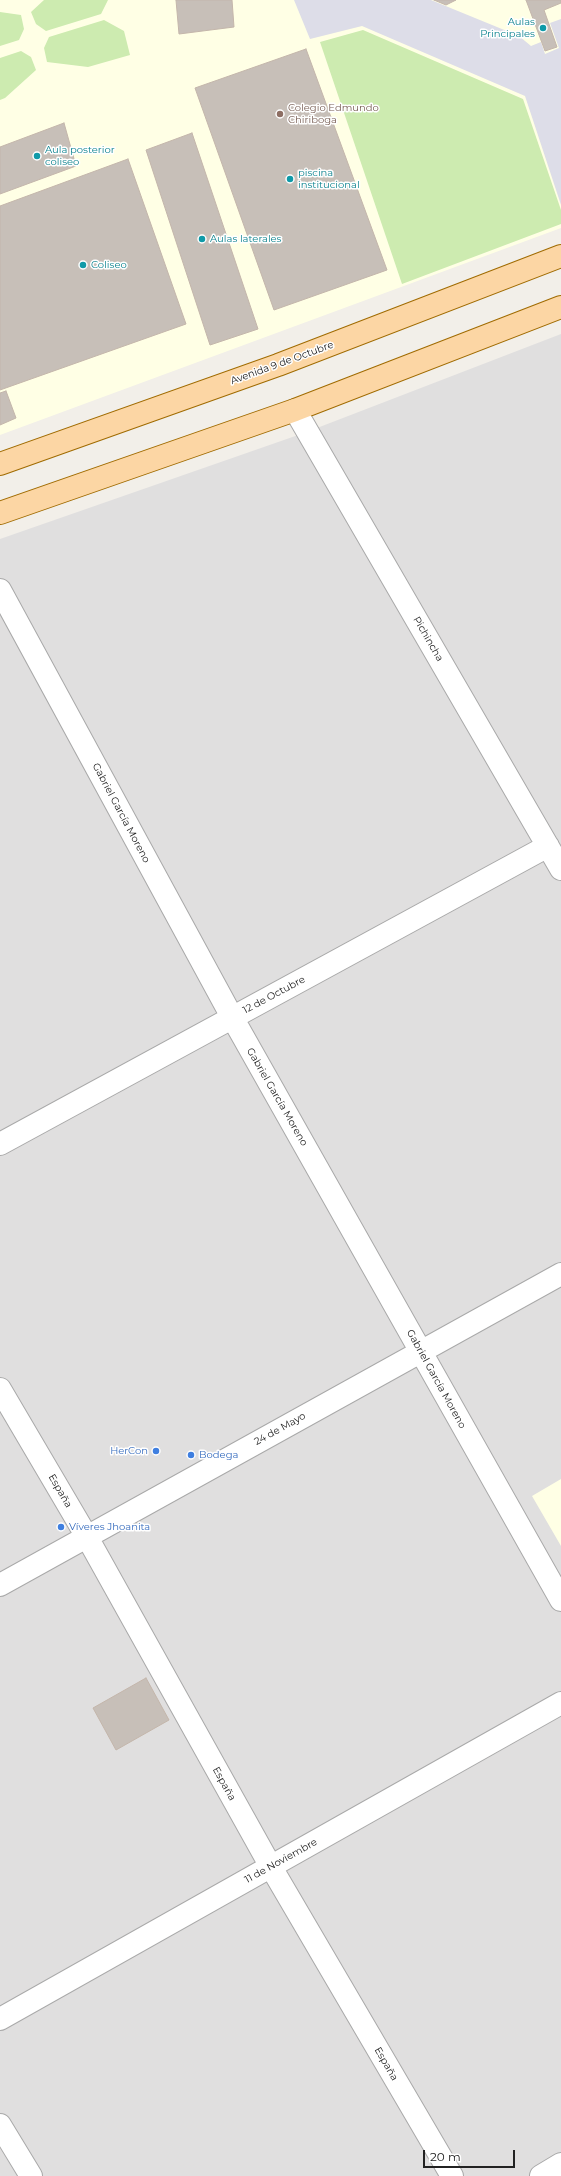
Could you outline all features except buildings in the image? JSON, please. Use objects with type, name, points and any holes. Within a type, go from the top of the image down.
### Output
[{"type":"main road","name":"Avenida 9 de Octubre","points":[[0,464],[278,365],[561,256]]},
{"type":"main road","points":[[0,513],[295,410],[561,307]]},
{"type":"street","name":"Pichincha","points":[[295,410],[561,869]]},
{"type":"street","name":"Gabriel García Moreno","points":[[0,590],[232,1017],[561,1600]]},
{"type":"street","name":"12 de Octubre","points":[[0,1144],[548,846]]},
{"type":"street","name":"24 de Mayo","points":[[0,1585],[561,1274]]},
{"type":"street","name":"España","points":[[0,1390],[87,1537],[270,1867],[452,2176]]},
{"type":"street","name":"11 de Noviembre","points":[[0,2018],[561,1703]]},
{"type":"street","points":[[0,2125],[31,2176]]},
{"type":"street","points":[[540,2176],[561,2164]]},
{"type":"shaded area","name":"Colegio Edmundo Chiriboga","points":[[0,0],[561,0],[561,228],[0,435]]},
{"type":"shaded area","points":[[294,0],[431,0],[519,36],[531,46],[541,42],[545,54],[559,48],[550,23],[561,19],[561,205],[525,96],[362,26],[310,39]]},
{"type":"shaded area","points":[[561,334],[561,2176],[0,2176],[0,539],[304,433]]},
{"type":"shaded area","points":[[561,1479],[561,1546],[532,1496]]},
{"type":"green space","points":[[44,0],[108,0],[101,14],[46,31],[36,24],[31,12]]},
{"type":"green space","points":[[0,12],[21,15],[24,29],[19,40],[0,46]]},
{"type":"green space","points":[[104,20],[124,31],[130,55],[88,67],[47,62],[44,48],[49,37]]},
{"type":"green space","points":[[363,30],[523,99],[561,210],[561,224],[402,284],[320,42]]},
{"type":"green space","points":[[21,51],[31,57],[36,70],[5,98],[0,100],[0,58]]},
{"type":"place","name":"Aulas Principales","points":[[543,28]]},
{"type":"place","name":"Colegio Edmundo Chiriboga","points":[[280,114]]},
{"type":"place","name":"Aula posterior coliseo","points":[[37,156]]},
{"type":"place","name":"piscina institucional","points":[[290,179]]},
{"type":"place","name":"Aulas laterales","points":[[202,239]]},
{"type":"place","name":"Coliseo","points":[[83,265]]},
{"type":"place","name":"HerCon","points":[[156,1451]]},
{"type":"place","name":"Bodega","points":[[191,1455]]},
{"type":"place","name":"Víveres Jhoanita","points":[[61,1527]]}]
